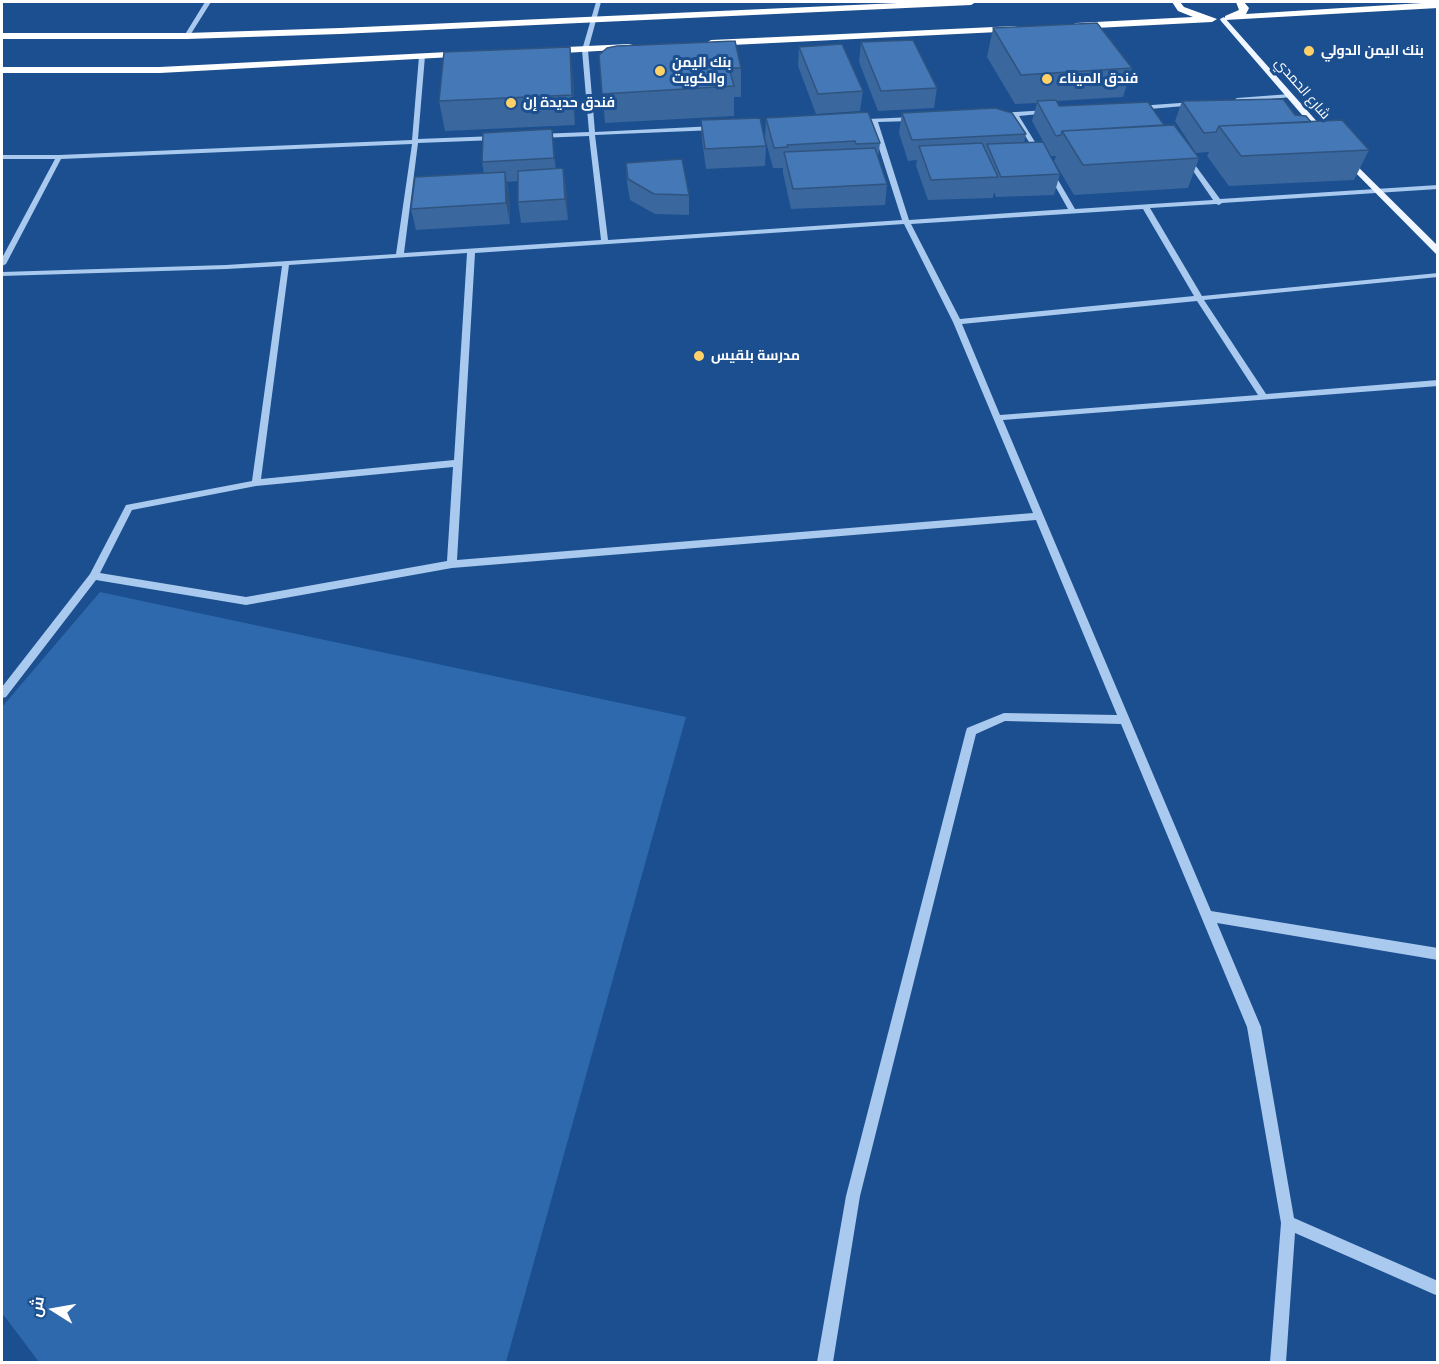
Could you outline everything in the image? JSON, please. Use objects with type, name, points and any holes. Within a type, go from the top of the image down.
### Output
[{"type":"highway","points":[[2,36],[187,36],[971,2]]},
{"type":"highway","points":[[1176,2],[1189,14],[1212,19]]},
{"type":"highway","points":[[1228,18],[1243,12],[1244,8],[1240,2]]},
{"type":"highway","points":[[1070,26],[1437,5]]},
{"type":"highway","points":[[703,44],[1023,28]]},
{"type":"highway","points":[[538,51],[644,47]]},
{"type":"highway","points":[[2,70],[160,70],[480,54]]},
{"type":"main road","name":"شارع الحمدي","points":[[1228,18],[1290,96],[1333,144]]},
{"type":"main road","points":[[1341,152],[1437,253]]},
{"type":"street","points":[[187,36],[208,2]]},
{"type":"street","points":[[597,2],[585,50],[605,242]]},
{"type":"street","points":[[400,254],[415,142],[422,56]]},
{"type":"street","points":[[1232,101],[1290,96]]},
{"type":"street","points":[[1128,108],[1197,104]]},
{"type":"street","points":[[1151,107],[1158,117]]},
{"type":"street","points":[[992,115],[1060,112]]},
{"type":"street","points":[[1015,114],[1074,212]]},
{"type":"street","points":[[862,122],[921,119]]},
{"type":"street","points":[[874,121],[907,224],[957,322],[1254,1027],[1288,1223],[1278,1362]]},
{"type":"street","points":[[533,136],[721,128]]},
{"type":"street","points":[[2,157],[59,157],[509,138]]},
{"type":"street","points":[[1185,155],[1219,203]]},
{"type":"street","points":[[2,264],[59,157]]},
{"type":"street","points":[[2,274],[226,267],[1437,188]]},
{"type":"street","points":[[1146,207],[1199,298],[1264,397]]},
{"type":"street","points":[[452,564],[471,252]]},
{"type":"street","points":[[256,483],[286,263]]},
{"type":"street","points":[[957,322],[1437,275]]},
{"type":"street","points":[[998,418],[1437,383]]},
{"type":"street","points":[[2,694],[94,576],[129,507],[256,483],[459,463]]},
{"type":"street","points":[[94,576],[246,601],[452,564],[1039,516]]},
{"type":"street","points":[[825,1362],[853,1196],[971,731],[1004,717],[1124,720]]},
{"type":"street","points":[[1208,916],[1437,954]]},
{"type":"street","points":[[1288,1223],[1437,1289]]},
{"type":"shaded area","points":[[100,592],[686,717],[506,1362],[39,1362],[2,1313],[2,707]]},
{"type":"building","points":[[1097,23],[1132,68],[1021,75],[993,28]]},
{"type":"building","points":[[913,40],[937,88],[881,91],[861,42]]},
{"type":"building","points":[[735,41],[741,68],[729,68],[734,86],[602,94],[599,55],[607,48]]},
{"type":"building","points":[[842,44],[863,91],[818,94],[799,47]]},
{"type":"building","points":[[570,47],[572,95],[439,101],[444,52]]},
{"type":"building","points":[[1283,99],[1295,115],[1306,116],[1311,122],[1219,126],[1216,132],[1204,133],[1182,101]]},
{"type":"building","points":[[1056,100],[1059,106],[1148,102],[1164,125],[1062,131],[1061,135],[1056,136],[1037,101]]},
{"type":"building","points":[[995,108],[1012,113],[1026,134],[912,140],[902,113]]},
{"type":"building","points":[[868,112],[880,143],[856,144],[855,141],[787,145],[788,147],[774,148],[766,118]]},
{"type":"building","points":[[760,118],[766,146],[705,149],[701,120]]},
{"type":"building","points":[[1342,120],[1369,150],[1241,156],[1219,126]]},
{"type":"building","points":[[1174,125],[1199,158],[1083,165],[1062,131]]},
{"type":"building","points":[[552,129],[554,158],[482,162],[483,133]]},
{"type":"building","points":[[1043,142],[1060,174],[1001,177],[987,144]]},
{"type":"building","points":[[982,143],[998,177],[931,180],[919,146]]},
{"type":"building","points":[[875,148],[887,184],[793,189],[784,152]]},
{"type":"building","points":[[682,159],[689,195],[654,194],[628,179],[626,163]]},
{"type":"building","points":[[563,168],[565,199],[518,202],[518,171]]},
{"type":"building","points":[[505,172],[506,203],[411,209],[415,177]]},
{"type":"place","name":"بنك اليمن الدولي","points":[[1309,51]]},
{"type":"place","name":"بنك اليمن والكويت","points":[[660,71]]},
{"type":"place","name":"فندق الميناء","points":[[1047,79]]},
{"type":"place","name":"فندق حديدة إن","points":[[511,103]]},
{"type":"place","name":"مدرسة بلقيس","points":[[699,356]]}]
